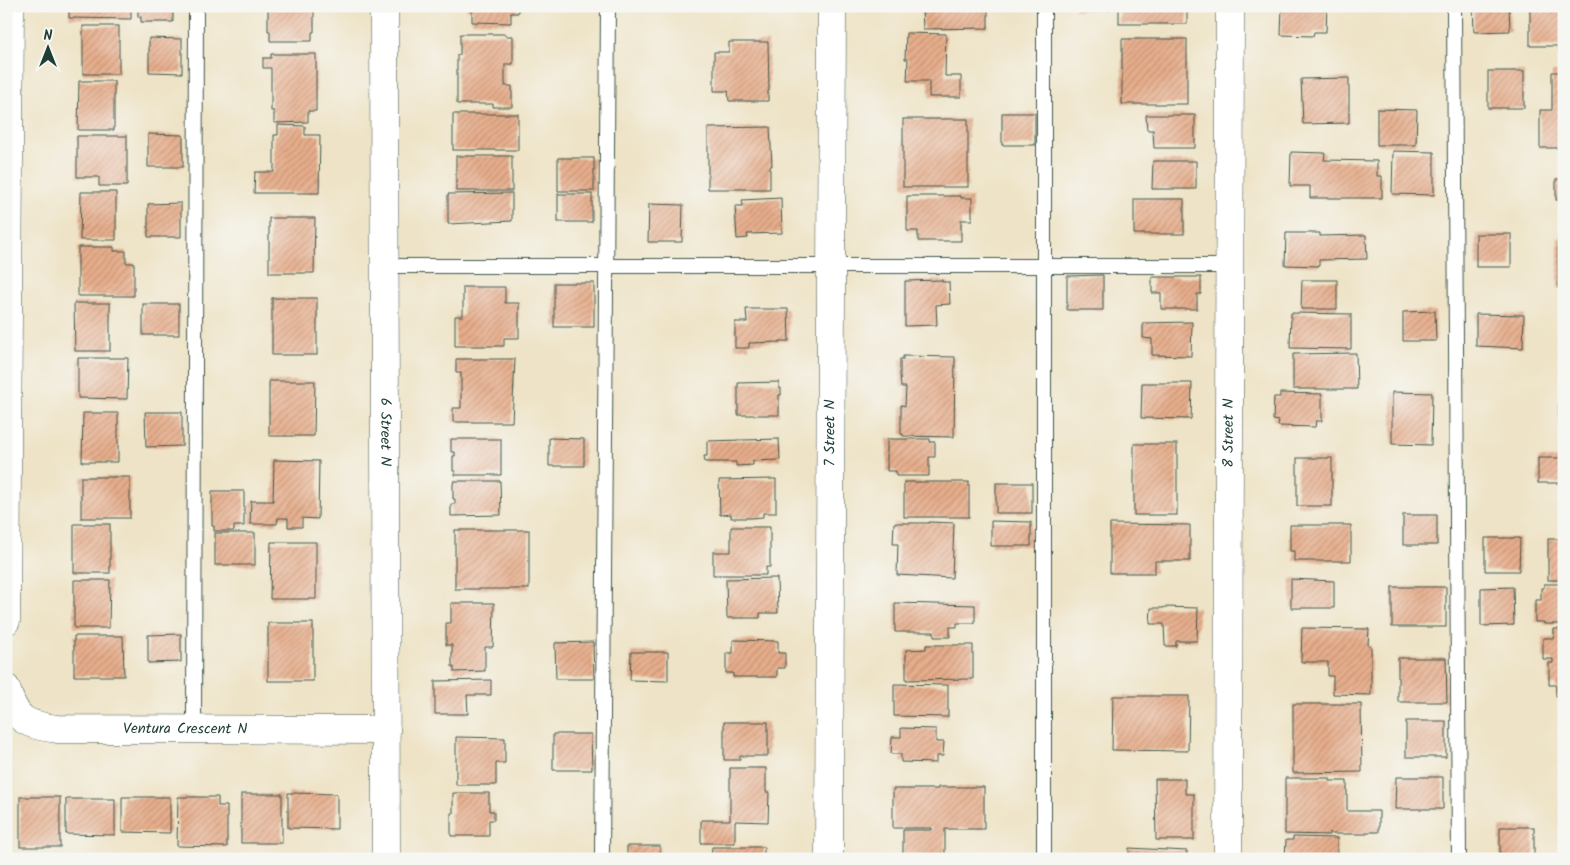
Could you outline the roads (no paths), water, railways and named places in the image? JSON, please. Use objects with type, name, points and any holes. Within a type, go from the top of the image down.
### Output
[{"type":"street","points":[[6,622],[7,123],[10,6]]},
{"type":"street","name":"6 Street N","points":[[384,6],[386,859]]},
{"type":"street","name":"7 Street N","points":[[829,859],[832,6]]},
{"type":"street","name":"8 Street N","points":[[1228,859],[1230,6]]},
{"type":"street","name":"Ventura Crescent N","points":[[6,688],[17,715],[35,726],[57,729],[386,730]]},
{"type":"lane","points":[[194,730],[196,6]]},
{"type":"lane","points":[[602,859],[608,6]]},
{"type":"lane","points":[[1044,6],[1044,859]]},
{"type":"lane","points":[[1454,6],[1459,859]]},
{"type":"lane","points":[[385,266],[1229,266]]}]
